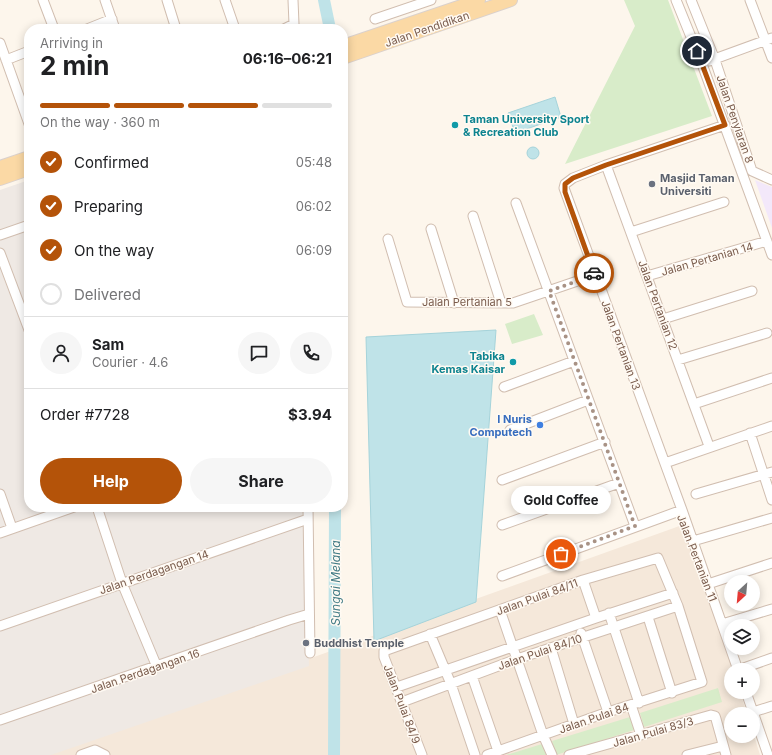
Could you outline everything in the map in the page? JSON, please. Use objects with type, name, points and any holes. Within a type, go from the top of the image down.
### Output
[{"type":"main road","name":"Jalan Pendidikan","points":[[348,55],[380,39],[479,0]]},
{"type":"main road","name":"Jalan Pendidikan","points":[[348,45],[380,39],[511,0]]},
{"type":"main road","points":[[0,167],[24,159]]},
{"type":"main road","points":[[0,179],[24,171]]},
{"type":"street","points":[[43,0],[52,24]]},
{"type":"street","points":[[105,0],[114,24]]},
{"type":"street","points":[[167,0],[174,24]]},
{"type":"street","points":[[224,0],[233,24]]},
{"type":"street","points":[[293,0],[294,24]]},
{"type":"street","points":[[375,19],[431,0]]},
{"type":"street","points":[[676,0],[725,125],[772,255]]},
{"type":"street","name":"Jalan Penyiaran 8","points":[[690,0],[715,60],[752,171],[772,180]]},
{"type":"street","points":[[750,0],[769,39],[772,58]]},
{"type":"street","points":[[100,24],[112,19]]},
{"type":"street","points":[[702,64],[769,39]]},
{"type":"street","points":[[0,43],[24,110]]},
{"type":"street","points":[[6,60],[24,53]]},
{"type":"street","name":"Jalan Pertanian 13","points":[[682,510],[564,188],[565,184],[573,178],[606,165],[725,125]]},
{"type":"street","name":"Jalan Pertanian 12","points":[[606,165],[709,446]]},
{"type":"street","points":[[631,232],[724,202]]},
{"type":"street","points":[[516,203],[635,526]]},
{"type":"street","points":[[473,216],[501,303]]},
{"type":"street","points":[[0,235],[24,227]]},
{"type":"street","points":[[431,228],[454,303]]},
{"type":"street","name":"Jalan Pertanian 5","points":[[388,238],[407,302],[513,303],[595,275]]},
{"type":"street","name":"Jalan Pertanian 14","points":[[647,276],[767,241]]},
{"type":"street","points":[[0,253],[24,317]]},
{"type":"street","points":[[663,319],[752,291]]},
{"type":"street","points":[[678,360],[767,333]]},
{"type":"street","points":[[504,387],[574,361]]},
{"type":"street","points":[[694,404],[772,378]]},
{"type":"street","points":[[510,430],[588,400]]},
{"type":"street","points":[[665,463],[709,446],[772,426]]},
{"type":"street","points":[[750,433],[768,473],[772,500]]},
{"type":"street","points":[[502,480],[604,442]]},
{"type":"street","points":[[696,494],[768,473]]},
{"type":"street","points":[[502,525],[619,483]]},
{"type":"street","points":[[0,494],[12,528]]},
{"type":"street","name":"Jalan Pertanian 11","points":[[502,576],[682,510],[736,663]]},
{"type":"street","points":[[0,532],[59,512]]},
{"type":"street","points":[[99,512],[122,583],[157,667]]},
{"type":"street","points":[[308,512],[310,653]]},
{"type":"street","points":[[693,541],[772,518]]},
{"type":"street","name":"Jalan Perdagangan 14","points":[[0,626],[308,519]]},
{"type":"street","name":"Jalan Pulai 84/11","points":[[383,654],[384,651],[583,580],[658,558],[678,606],[702,682]]},
{"type":"street","points":[[708,584],[772,563]]},
{"type":"street","points":[[583,580],[596,618]]},
{"type":"street","points":[[397,687],[444,669],[673,593]]},
{"type":"street","name":"Jalan Pulai 84/10","points":[[402,702],[518,659],[678,606]]},
{"type":"street","points":[[722,624],[772,609]]},
{"type":"street","points":[[500,610],[543,735],[552,755]]},
{"type":"street","points":[[610,613],[635,704],[641,735]]},
{"type":"street","name":"Jalan Perdagangan 16","points":[[0,720],[309,614]]},
{"type":"street","points":[[648,617],[672,692]]},
{"type":"street","points":[[578,624],[608,712]]},
{"type":"street","points":[[430,634],[451,684],[475,755]]},
{"type":"street","points":[[551,648],[574,724]]},
{"type":"street","name":"Jalan Pulai 84/9","points":[[383,654],[422,755]]},
{"type":"street","points":[[758,663],[772,658]]},
{"type":"street","points":[[472,676],[498,751]]},
{"type":"street","name":"Jalan Pulai 84","points":[[487,755],[608,712],[702,682]]},
{"type":"street","points":[[760,710],[772,706]]},
{"type":"street","name":"Jalan Pulai 83/3","points":[[569,755],[715,716],[724,751]]},
{"type":"street","points":[[760,732],[768,755],[772,753]]},
{"type":"street","points":[[81,755],[95,750],[105,755]]},
{"type":"street","points":[[687,755],[724,751]]},
{"type":"shaded area","points":[[755,180],[772,187],[772,228]]},
{"type":"shaded area","points":[[24,182],[24,512],[305,512],[309,666],[51,755],[0,755],[0,190]]},
{"type":"shaded area","points":[[685,524],[724,643],[724,655],[728,655],[731,663],[724,663],[724,699],[742,699],[745,707],[724,707],[724,743],[756,743],[760,755],[41,755]]},
{"type":"green space","points":[[624,0],[668,0],[712,116],[565,164],[635,26]]},
{"type":"green space","points":[[534,314],[543,335],[512,344],[505,324]]},
{"type":"green space","points":[[718,688],[722,702],[644,727],[640,713]]},
{"type":"green space","points":[[630,717],[634,730],[556,755],[552,741]]},
{"type":"green space","points":[[542,744],[546,755],[506,755]]},
{"type":"water","points":[[555,97],[561,117],[515,133],[508,113]]},
{"type":"water","points":[[531,147],[535,147],[539,153],[535,159],[531,159],[527,155],[527,151]]},
{"type":"water","points":[[496,330],[476,602],[374,641],[366,337]]},
{"type":"waterway","name":"Sungai Melana","points":[[324,0],[329,24]]},
{"type":"waterway","name":"Sungai Melana","points":[[334,755],[335,512]]},
{"type":"way so far","points":[[561,554],[635,526],[549,291],[595,275],[594,273]]},
{"type":"place","name":"Taman University Sport & Recreation Club","points":[[455,125]]},
{"type":"place","name":"Masjid Taman Universiti","points":[[652,184]]},
{"type":"place","name":"Tabika Kemas Kaisar","points":[[513,362]]},
{"type":"place","name":"I Nuris Computech","points":[[540,425]]},
{"type":"place","name":"Gold Coffee","points":[[561,554]]},
{"type":"place","name":"Buddhist Temple","points":[[306,643]]},
{"type":"route","points":[[594,273],[565,192],[565,184],[573,178],[606,165],[725,125],[697,51]]}]
